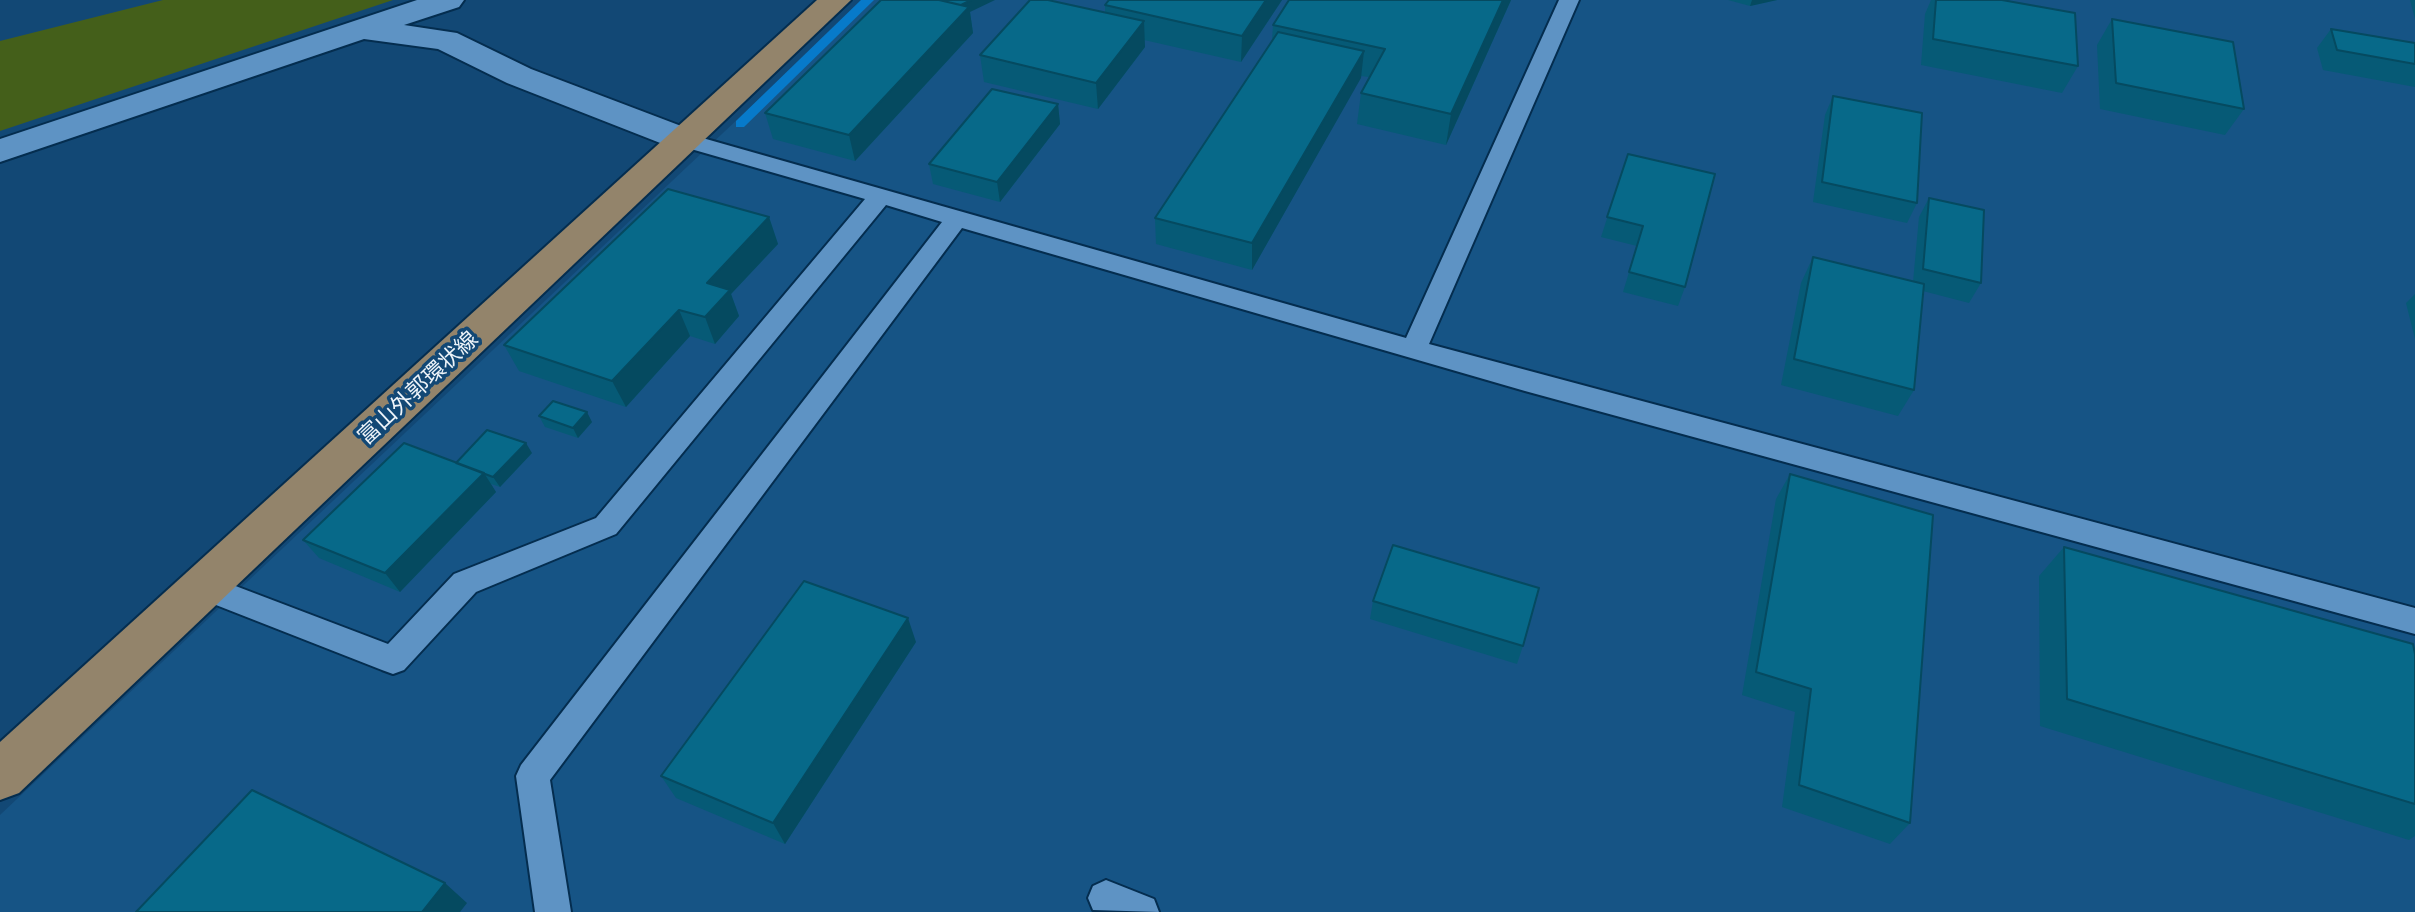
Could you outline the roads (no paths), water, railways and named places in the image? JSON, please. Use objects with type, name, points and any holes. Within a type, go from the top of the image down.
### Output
[{"type":"main road","name":"富山外郭環状線","points":[[0,776],[835,0]]},
{"type":"street","points":[[0,151],[448,0]]},
{"type":"street","points":[[361,29],[446,40],[519,76],[685,140]]},
{"type":"lane","points":[[1414,349],[1569,0]]},
{"type":"lane","points":[[685,140],[1414,349],[2415,621]]},
{"type":"lane","points":[[204,587],[393,660],[465,583],[606,526],[881,196]]},
{"type":"lane","points":[[553,912],[533,776],[957,218]]},
{"type":"lane","points":[[1106,898],[1141,912]]},
{"type":"waterway","points":[[740,124],[868,0]]}]
